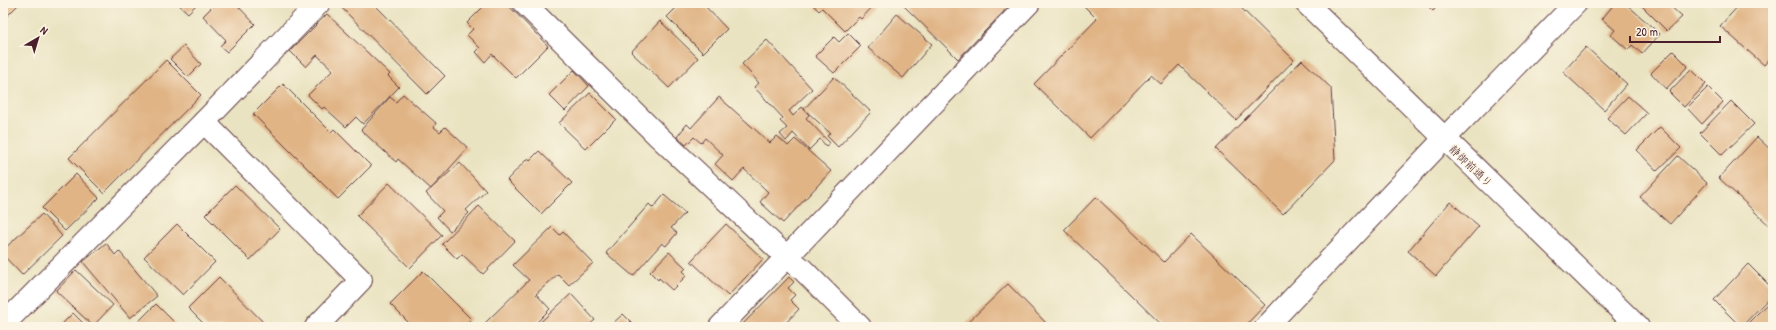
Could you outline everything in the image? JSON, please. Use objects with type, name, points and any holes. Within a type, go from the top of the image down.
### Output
[{"type":"street","points":[[3,325],[204,122],[319,3]]},
{"type":"street","points":[[524,3],[657,135],[776,248],[788,257],[860,327]]},
{"type":"street","points":[[720,327],[1029,3]]},
{"type":"street","name":"静御前通り","points":[[1306,3],[1638,327]]},
{"type":"street","points":[[1266,327],[1444,139],[1576,3]]},
{"type":"street","points":[[204,122],[361,280],[316,327]]},
{"type":"building","points":[[3,3],[20,3],[3,20]]},
{"type":"building","points":[[177,3],[198,3],[188,13]]},
{"type":"building","points":[[216,3],[235,3],[255,24],[227,52],[220,46],[226,40],[203,16]]},
{"type":"building","points":[[337,3],[373,3],[445,76],[427,94]]},
{"type":"building","points":[[487,3],[506,3],[548,46],[516,78],[492,54],[485,62],[476,52],[480,48],[467,35],[473,29],[467,23]]},
{"type":"building","points":[[681,3],[702,3],[727,29],[703,53],[667,17]]},
{"type":"building","points":[[811,3],[876,3],[861,19],[859,17],[845,31],[822,8],[819,11]]},
{"type":"building","points":[[901,3],[974,3],[976,5],[978,3],[1012,3],[958,59]]},
{"type":"building","points":[[1081,3],[1236,3],[1294,60],[1236,120],[1179,65],[1161,84],[1151,75],[1090,138],[1034,84],[1097,19]]},
{"type":"building","points":[[1425,3],[1440,3],[1433,11]]},
{"type":"building","points":[[1615,3],[1625,3],[1660,34],[1642,54],[1632,45],[1628,50],[1611,35],[1615,30],[1602,19]]},
{"type":"building","points":[[1639,3],[1667,3],[1682,17],[1667,31]]},
{"type":"building","points":[[1741,3],[1773,3],[1773,55],[1764,65],[1720,26]]},
{"type":"building","points":[[327,14],[390,74],[388,76],[399,87],[363,124],[356,117],[346,127],[324,107],[322,109],[308,95],[333,70],[317,55],[306,67],[290,51]]},
{"type":"building","points":[[897,14],[932,44],[903,78],[868,48]]},
{"type":"building","points":[[660,21],[698,58],[669,88],[631,52]]},
{"type":"building","points":[[848,33],[861,46],[834,73],[815,56],[834,37],[839,42]]},
{"type":"building","points":[[767,40],[812,89],[789,111],[793,116],[802,107],[809,115],[806,118],[830,143],[826,146],[820,139],[809,150],[793,133],[786,141],[780,134],[787,128],[780,121],[783,118],[754,87],[759,83],[742,64]]},
{"type":"building","points":[[184,46],[201,64],[188,77],[170,59]]},
{"type":"building","points":[[1586,47],[1627,84],[1604,110],[1563,72]]},
{"type":"building","points":[[1673,51],[1688,66],[1666,89],[1651,73]]},
{"type":"building","points":[[166,60],[201,95],[104,193],[69,158]]},
{"type":"building","points":[[1302,60],[1331,88],[1335,160],[1283,214],[1216,149]]},
{"type":"building","points":[[1691,69],[1706,84],[1684,107],[1669,92]]},
{"type":"building","points":[[574,70],[589,86],[565,111],[549,95]]},
{"type":"building","points":[[834,77],[871,112],[838,147],[827,136],[830,133],[804,109]]},
{"type":"building","points":[[283,84],[331,132],[334,129],[371,166],[338,199],[253,114]]},
{"type":"building","points":[[1708,87],[1723,102],[1702,124],[1687,108]]},
{"type":"building","points":[[590,93],[616,119],[586,149],[559,123]]},
{"type":"building","points":[[403,94],[436,123],[434,127],[440,132],[445,127],[468,148],[431,189],[398,159],[396,162],[361,130],[390,97],[396,102]]},
{"type":"building","points":[[1628,96],[1647,113],[1626,135],[1607,118]]},
{"type":"building","points":[[719,97],[770,143],[777,136],[788,146],[795,139],[831,171],[783,223],[760,202],[768,192],[744,169],[733,181],[715,164],[723,155],[705,138],[701,143],[694,137],[686,145],[677,137],[687,124],[691,128]]},
{"type":"building","points":[[1731,101],[1754,124],[1722,155],[1700,133]]},
{"type":"building","points":[[1660,127],[1681,148],[1657,171],[1637,150]]},
{"type":"building","points":[[1757,137],[1773,152],[1773,229],[1719,178]]},
{"type":"building","points":[[539,151],[572,183],[541,214],[507,180],[528,158],[530,160]]},
{"type":"building","points":[[1678,156],[1707,183],[1670,224],[1640,197]]},
{"type":"building","points":[[460,163],[486,191],[466,210],[469,213],[450,231],[437,217],[443,211],[426,193]]},
{"type":"building","points":[[76,174],[99,198],[65,231],[42,208]]},
{"type":"building","points":[[389,183],[442,235],[410,268],[357,216]]},
{"type":"building","points":[[235,185],[280,229],[250,260],[205,215]]},
{"type":"building","points":[[664,195],[685,213],[671,228],[677,233],[666,246],[662,243],[633,276],[606,253],[649,204],[653,208]]},
{"type":"building","points":[[1096,197],[1164,262],[1191,234],[1265,305],[1244,327],[1164,327],[1064,230]]},
{"type":"building","points":[[1450,202],[1479,226],[1436,276],[1408,251]]},
{"type":"building","points":[[479,206],[515,241],[483,274],[462,254],[457,259],[442,244]]},
{"type":"building","points":[[42,214],[62,236],[22,275],[3,255],[3,250]]},
{"type":"building","points":[[177,224],[215,262],[183,295],[144,257]]},
{"type":"building","points":[[726,224],[763,259],[728,296],[691,261]]},
{"type":"building","points":[[552,227],[560,235],[563,232],[593,263],[569,285],[558,274],[536,294],[550,309],[532,327],[487,327],[484,324],[529,280],[513,265]]},
{"type":"building","points":[[106,243],[115,255],[119,251],[157,296],[130,318],[83,262]]},
{"type":"building","points":[[669,252],[686,268],[683,271],[687,275],[672,290],[650,272]]},
{"type":"building","points":[[1748,264],[1773,289],[1773,294],[1741,327],[1714,300]]},
{"type":"building","points":[[76,270],[113,305],[93,326],[56,291]]},
{"type":"building","points":[[423,271],[471,319],[462,327],[413,327],[390,304]]},
{"type":"building","points":[[219,277],[265,324],[262,327],[207,327],[188,308]]},
{"type":"building","points":[[789,277],[794,282],[788,288],[795,295],[790,300],[799,309],[782,327],[740,327]]},
{"type":"building","points":[[1008,284],[1047,324],[1044,327],[963,327]]},
{"type":"building","points":[[571,294],[595,320],[587,327],[535,327]]},
{"type":"building","points":[[156,304],[179,327],[133,327]]},
{"type":"building","points":[[1767,304],[1773,310],[1773,327],[1744,327]]},
{"type":"building","points":[[73,313],[87,327],[59,327]]},
{"type":"building","points":[[623,314],[636,327],[609,327]]}]
